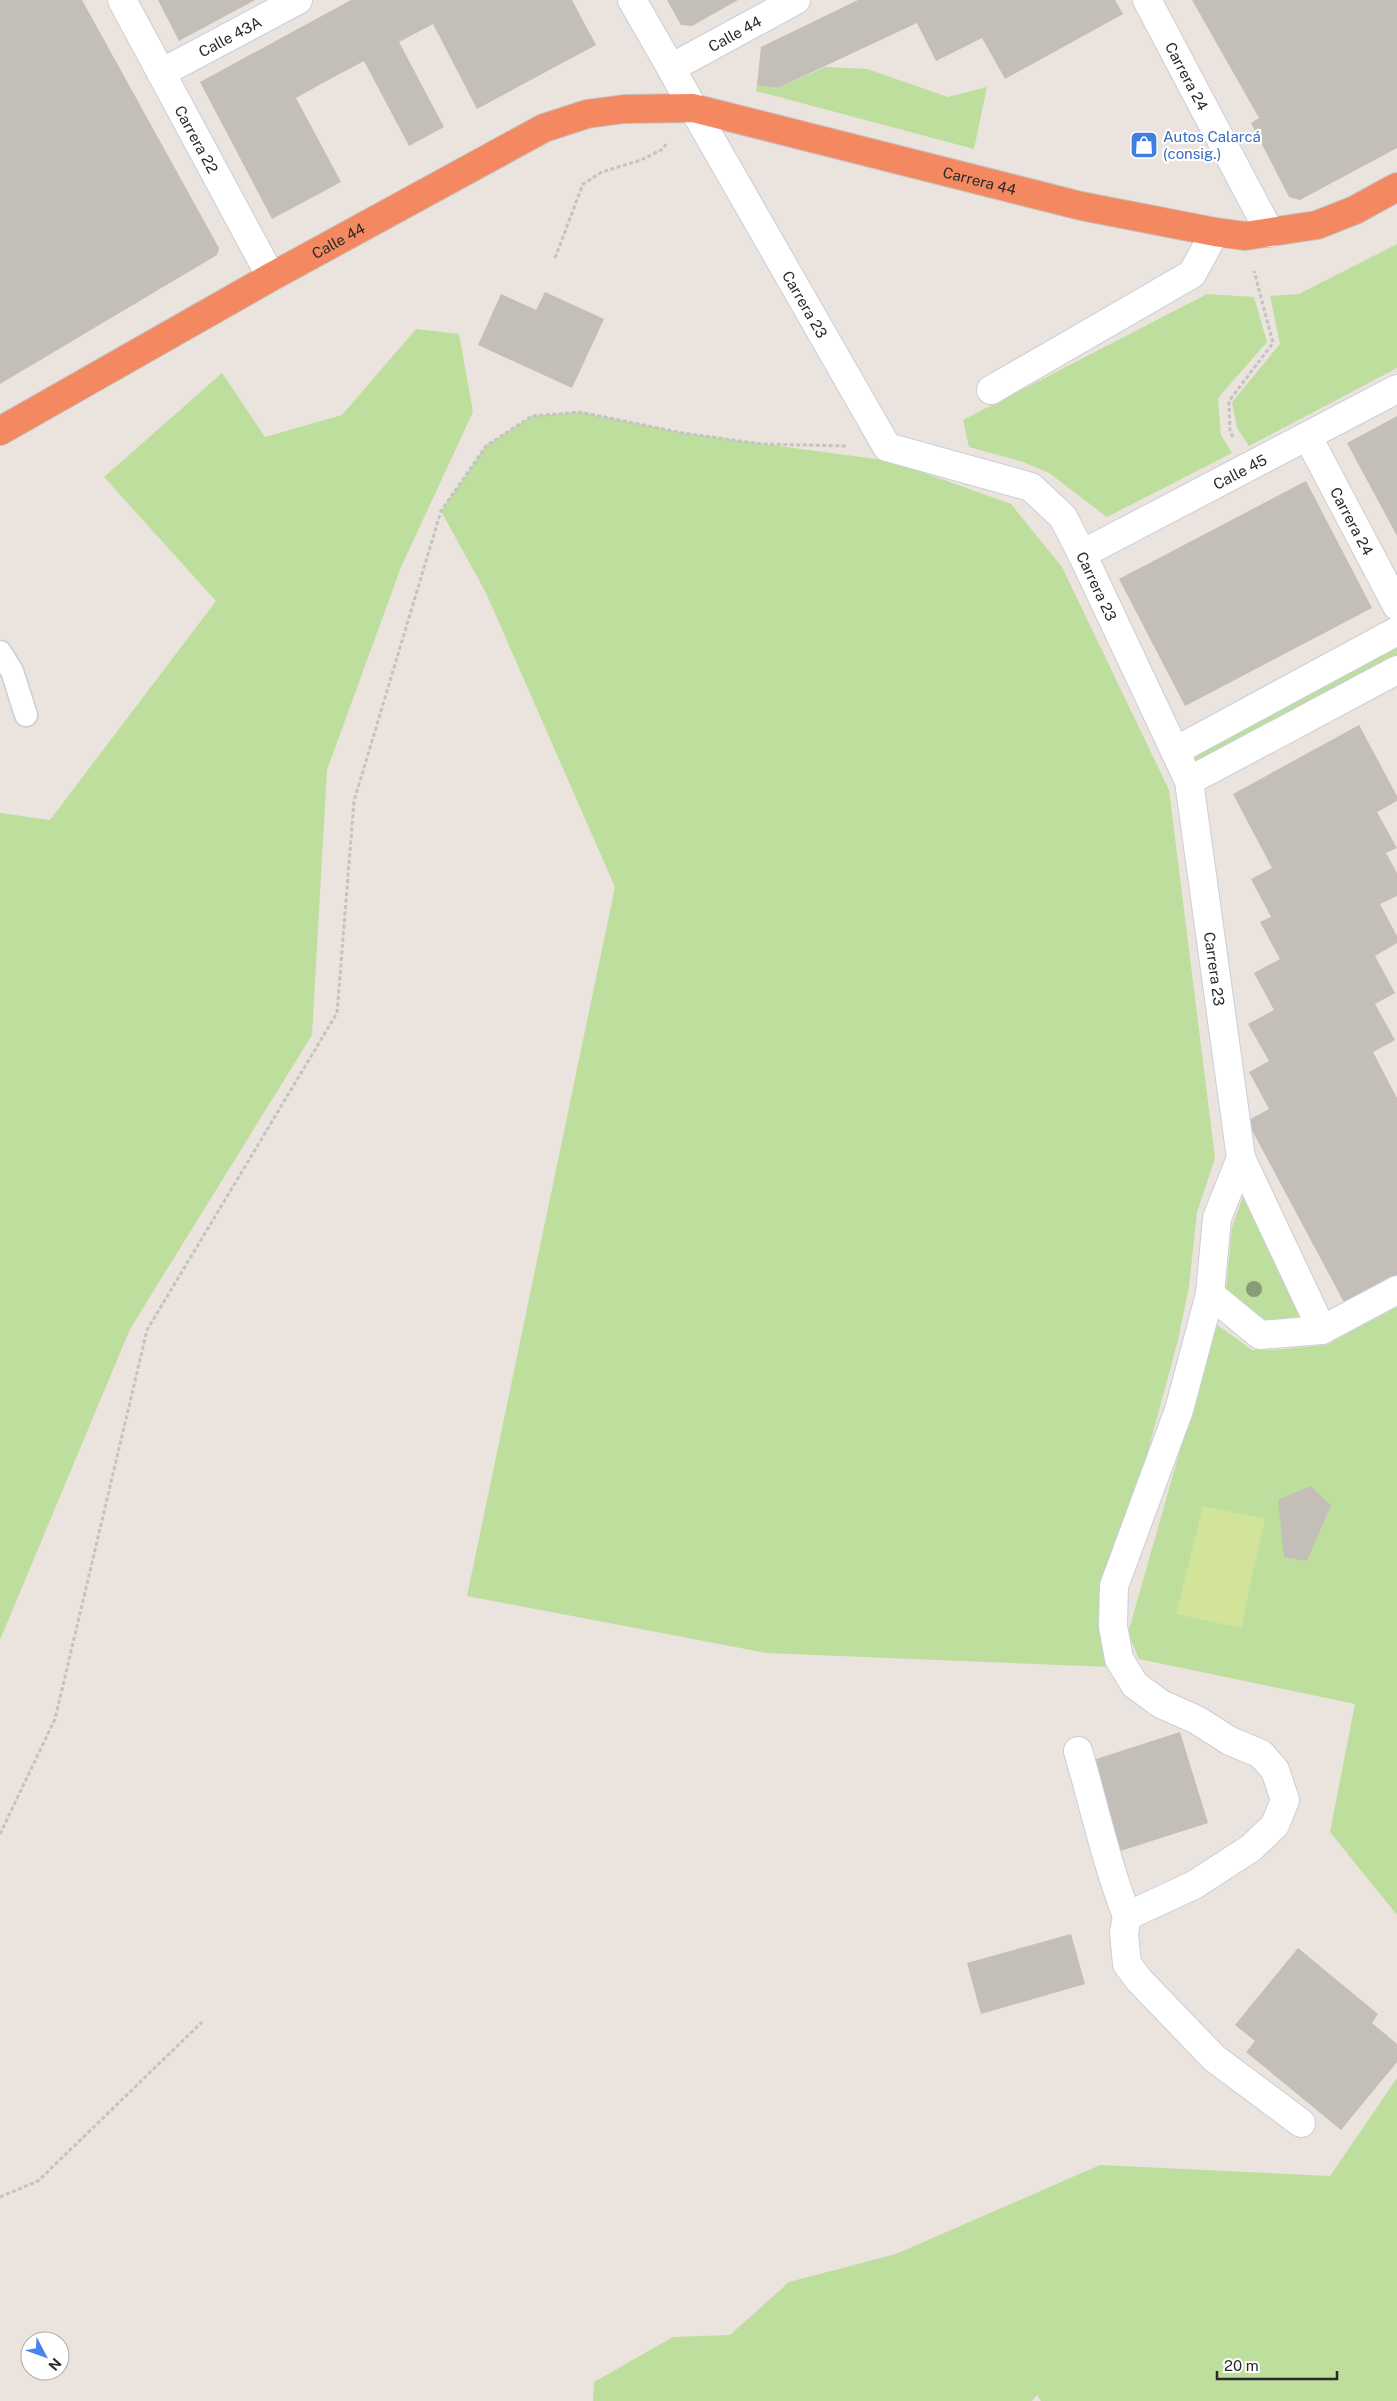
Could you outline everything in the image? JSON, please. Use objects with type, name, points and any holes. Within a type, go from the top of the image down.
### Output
[{"type":"highway","name":"Calle 44","points":[[0,431],[271,278],[544,128],[587,114],[624,108],[693,108]]},
{"type":"highway","name":"Carrera 44","points":[[693,108],[1081,206],[1215,232],[1258,234]]},
{"type":"highway","points":[[1258,234],[1317,226],[1355,210],[1397,187]]},
{"type":"street","name":"Carrera 22","points":[[122,0],[271,278]]},
{"type":"street","name":"Calle 43A","points":[[161,72],[298,0]]},
{"type":"street","name":"Carrera 23","points":[[632,0],[887,447],[1031,487],[1063,517],[1189,781],[1241,1158],[1322,1330]]},
{"type":"street","name":"Calle 44","points":[[671,68],[796,0]]},
{"type":"street","name":"Carrera 24","points":[[1147,0],[1258,234]]},
{"type":"street","points":[[991,390],[1192,274],[1215,232]]},
{"type":"street","name":"Calle 45","points":[[1082,554],[1397,390]]},
{"type":"street","name":"Carrera 24","points":[[1308,437],[1397,606]]},
{"type":"street","points":[[1175,751],[1397,631]]},
{"type":"street","points":[[1189,781],[1397,670]]},
{"type":"street","points":[[1127,1916],[1194,1885],[1251,1848],[1275,1825],[1285,1800],[1275,1770],[1261,1754],[1230,1741],[1197,1720],[1161,1704],[1135,1685],[1119,1658],[1113,1626],[1114,1586],[1179,1410],[1210,1294],[1217,1218],[1241,1158]]},
{"type":"street","points":[[1210,1294],[1260,1335],[1322,1330],[1397,1290]]},
{"type":"street","points":[[1078,1751],[1104,1840],[1110,1872],[1127,1916],[1124,1933],[1127,1964],[1139,1980],[1214,2058],[1301,2123]]},
{"type":"lane","points":[[0,652],[12,671],[26,715]]},
{"type":"path","points":[[555,258],[583,184],[602,172],[641,160],[663,149],[693,108]]},
{"type":"path","points":[[1251,465],[1230,432],[1228,401],[1272,343],[1258,234]]},
{"type":"path","points":[[0,1834],[55,1719],[147,1330],[337,1013],[354,801],[441,510],[486,446],[532,416],[580,412],[683,433],[762,444],[887,447]]},
{"type":"path","points":[[0,2197],[38,2181],[202,2022]]},
{"type":"green space","points":[[825,67],[867,69],[948,97],[987,87],[974,149],[756,91],[757,85],[778,88]]},
{"type":"green space","points":[[1397,244],[1397,368],[1249,446],[1237,428],[1232,402],[1280,344],[1270,296],[1299,294]]},
{"type":"green space","points":[[1207,294],[1254,297],[1267,342],[1218,398],[1221,435],[1232,453],[1107,517],[1049,473],[1023,462],[969,447],[963,420]]},
{"type":"green space","points":[[416,329],[459,334],[473,412],[401,567],[327,770],[312,1035],[130,1329],[0,1640],[0,813],[50,820],[216,601],[104,477],[222,373],[265,437],[342,415]]},
{"type":"green space","points":[[580,412],[683,433],[891,461],[1011,504],[1062,567],[1169,790],[1215,1158],[1197,1212],[1189,1287],[1178,1340],[1139,1484],[1105,1587],[1099,1629],[1111,1667],[766,1653],[467,1596],[615,887],[486,593],[441,511],[486,446],[532,416]]},
{"type":"green space","points":[[1397,631],[1397,669],[1189,780],[1176,752]]},
{"type":"green space","points":[[1243,1196],[1300,1316],[1265,1322],[1226,1289],[1232,1227]]},
{"type":"green space","points":[[1397,1307],[1397,1915],[1330,1832],[1355,1704],[1139,1659],[1128,1633],[1216,1324],[1252,1350],[1273,1350],[1326,1345]]},
{"type":"green space","points":[[1203,1506],[1265,1519],[1241,1628],[1176,1614]]},
{"type":"green space","points":[[1397,2078],[1397,2401],[1041,2401],[1037,2395],[1032,2401],[593,2401],[594,2382],[673,2337],[730,2335],[789,2282],[896,2254],[1100,2165],[1330,2176]]},
{"type":"building","points":[[0,0],[82,0],[219,248],[217,255],[0,384]]},
{"type":"building","points":[[158,0],[255,0],[179,41]]},
{"type":"building","points":[[351,0],[572,0],[596,45],[477,109],[433,24],[399,42],[444,127],[409,146],[364,61],[330,79],[296,98],[341,182],[272,219],[200,82]]},
{"type":"building","points":[[667,0],[738,0],[692,26],[681,25]]},
{"type":"building","points":[[858,0],[1115,0],[1123,14],[1005,79],[982,38],[936,61],[917,23],[778,88],[757,85],[761,47]]},
{"type":"building","points":[[1192,0],[1397,0],[1397,148],[1300,200],[1289,197],[1251,123],[1259,118]]},
{"type":"building","points":[[545,292],[604,319],[572,388],[478,345],[501,294],[536,310]]},
{"type":"building","points":[[1397,416],[1397,536],[1347,443]]},
{"type":"building","points":[[1306,481],[1372,608],[1185,706],[1119,579]]},
{"type":"building","points":[[1359,725],[1397,796],[1397,801],[1377,812],[1397,848],[1386,853],[1397,873],[1397,896],[1380,904],[1397,936],[1397,943],[1375,956],[1395,993],[1375,1004],[1395,1040],[1373,1052],[1397,1098],[1397,1278],[1346,1306],[1247,1121],[1269,1109],[1249,1072],[1269,1061],[1248,1024],[1274,1010],[1254,973],[1280,959],[1260,922],[1271,917],[1251,879],[1272,868],[1233,794]]},
{"type":"building","points":[[1310,1486],[1331,1505],[1307,1561],[1284,1557],[1278,1500]]},
{"type":"building","points":[[1180,1732],[1208,1823],[1117,1852],[1090,1761]]},
{"type":"building","points":[[1071,1934],[1085,1984],[981,2014],[967,1963]]},
{"type":"building","points":[[1298,1948],[1378,2014],[1372,2023],[1397,2044],[1397,2062],[1341,2130],[1246,2052],[1255,2041],[1235,2025]]},
{"type":"place","name":"Autos Calarcá (consig.)","points":[[1144,145]]}]
